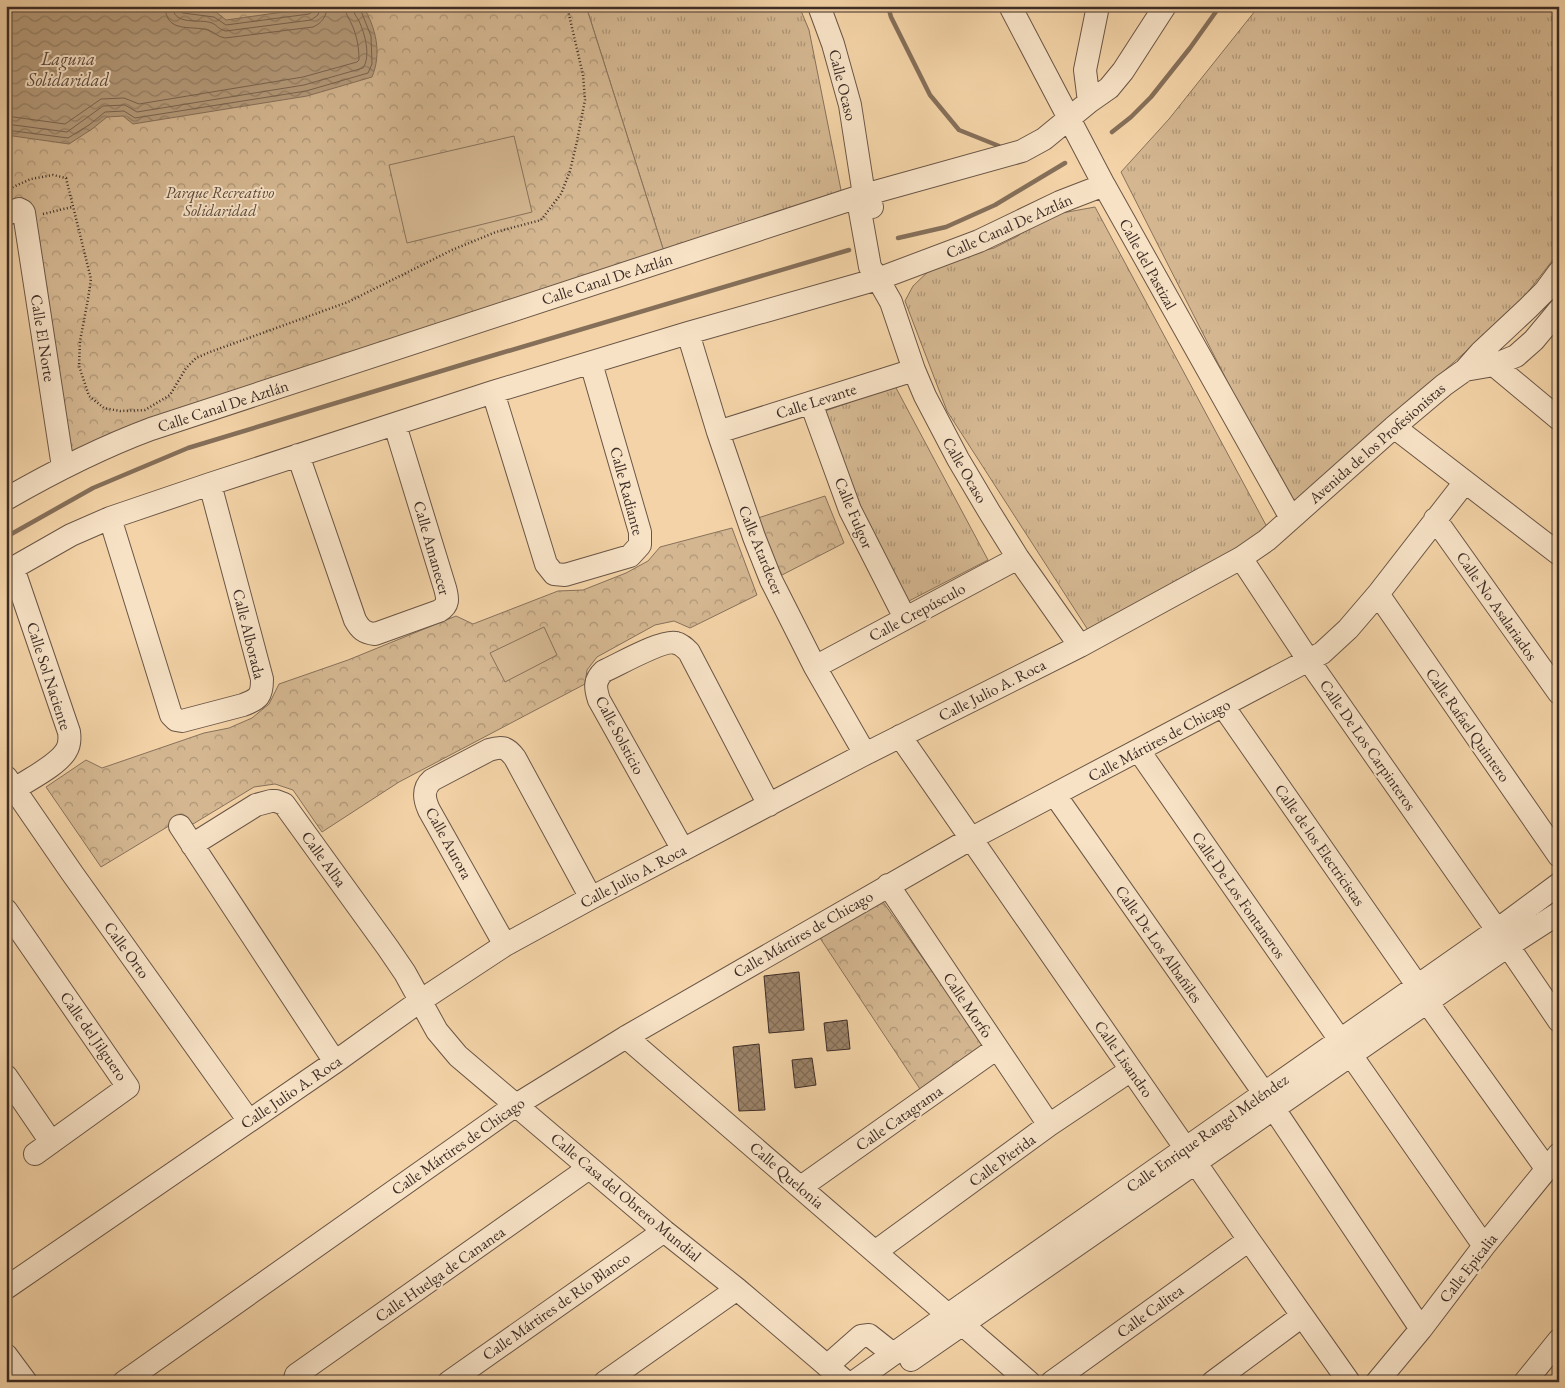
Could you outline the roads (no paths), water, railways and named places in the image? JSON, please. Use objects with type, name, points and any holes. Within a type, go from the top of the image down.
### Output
[{"type":"street","name":"Calle Ocaso","points":[[819,6],[842,74],[850,105],[864,195],[872,207],[882,261],[878,279],[891,302],[914,370],[937,420],[958,459],[1018,558],[1080,646]]},
{"type":"street","name":"Calle del Pastizal","points":[[1010,6],[1104,185],[1291,518]]},
{"type":"street","points":[[1089,102],[1085,70],[1098,6]]},
{"type":"street","name":"Calle Canal De Aztlán","points":[[6,498],[62,467],[151,429],[864,195],[1022,152],[1044,139],[1108,88],[1120,75],[1165,6]]},
{"type":"street","name":"Calle Canal De Aztlán","points":[[10,570],[71,535],[110,518],[493,392],[688,333],[878,279],[979,241],[1060,202],[1104,185]]},
{"type":"street","name":"Calle El Norte","points":[[17,214],[62,467]]},
{"type":"street","points":[[1559,272],[1511,326],[1487,358],[1559,419]]},
{"type":"street","name":"Avenida de los Profesionistas","points":[[1291,518],[1444,385],[1465,370],[1487,358],[1516,356],[1526,348],[1559,310]]},
{"type":"street","name":"Calle Atardecer","points":[[688,333],[718,432],[768,572],[815,667],[865,754]]},
{"type":"street","name":"Calle Radiante","points":[[493,392],[549,570],[554,574],[565,575],[630,556],[640,545],[640,532],[591,363]]},
{"type":"street","name":"Calle Levante","points":[[718,432],[914,370]]},
{"type":"street","name":"Calle Fulgor","points":[[811,403],[853,517],[905,618]]},
{"type":"street","name":"Calle Amanecer","points":[[298,456],[355,620],[362,630],[375,634],[439,611],[444,608],[448,600],[395,425]]},
{"type":"street","points":[[1394,427],[1559,554]]},
{"type":"street","name":"Calle Mártires de Chicago","points":[[124,1382],[516,1105],[626,1037],[972,838],[1322,653],[1335,643],[1378,594],[1465,482]]},
{"type":"street","name":"Calle Alborada","points":[[110,518],[171,715],[176,720],[182,721],[243,705],[259,696],[262,689],[262,679],[210,484]]},
{"type":"street","name":"Calle Julio A. Roca","points":[[6,1288],[335,1062],[420,1001],[505,945],[865,754],[1080,646],[1241,558],[1267,540],[1291,518]]},
{"type":"street","name":"Calle No Asalariados","points":[[1435,519],[1559,693]]},
{"type":"street","name":"Calle Crepúsculo","points":[[815,667],[1018,558]]},
{"type":"street","name":"Calle De Los Carpinteros","points":[[1241,558],[1309,660],[1559,1021]]},
{"type":"street","name":"Calle Sol Naciente","points":[[10,570],[70,739],[67,750],[59,760],[10,783]]},
{"type":"street","name":"Calle Rafael Quintero","points":[[1378,594],[1559,856]]},
{"type":"street","name":"Calle Solsticio","points":[[683,850],[599,700],[596,692],[596,682],[599,675],[604,671],[663,644],[677,643],[684,646],[689,652],[769,805]]},
{"type":"street","name":"Calle de los Electricistas","points":[[1223,706],[1422,994],[1552,1161]]},
{"type":"street","name":"Calle Lisandro","points":[[900,736],[1349,1382]]},
{"type":"street","name":"Calle Aurora","points":[[505,945],[429,810],[424,794],[432,780],[497,747],[504,748],[510,752],[516,758],[592,898]]},
{"type":"street","name":"Calle De Los Fontaneros","points":[[1139,751],[1484,1246]]},
{"type":"street","name":"Calle Orto","points":[[10,783],[249,1121]]},
{"type":"street","name":"Calle De Los Albañiles","points":[[1055,795],[1269,1101],[1421,1329]]},
{"type":"street","name":"Calle Alba","points":[[192,845],[256,805],[271,801],[284,804],[388,948],[405,973],[420,1001]]},
{"type":"street","points":[[180,826],[335,1062]]},
{"type":"street","name":"Calle Enrique Rangel Meléndez","points":[[880,1382],[955,1319],[1503,938],[1559,884]]},
{"type":"street","name":"Calle Morfo","points":[[888,885],[1049,1125]]},
{"type":"street","name":"Calle del Jilguero","points":[[6,1076],[43,1148],[128,1087],[12,913]]},
{"type":"street","name":"Calle Enrique Rangel Meléndez","points":[[1503,938],[1559,913]]},
{"type":"street","name":"Calle Casa del Obrero Mundial","points":[[420,1001],[437,1031],[458,1056],[846,1382]]},
{"type":"street","name":"Calle Quelonia","points":[[626,1037],[1029,1382]]},
{"type":"street","name":"Calle Catagrama","points":[[801,1187],[997,1048]]},
{"type":"street","name":"Calle Pierida","points":[[875,1252],[1049,1125],[1131,1070]]},
{"type":"street","name":"Calle Epicalia","points":[[1377,1382],[1421,1329],[1552,1161]]},
{"type":"street","name":"Calle Huelga de Cananea","points":[[294,1382],[296,1376],[590,1168]]},
{"type":"street","name":"Calle Mártires de Río Blanco","points":[[449,1382],[664,1231]]},
{"type":"street","name":"Calle Calitea","points":[[1052,1382],[1249,1240]]},
{"type":"street","points":[[605,1382],[737,1290]]},
{"type":"street","points":[[1223,1379],[1302,1316]]},
{"type":"street","name":"Calle Enrique Rangel Meléndez","points":[[854,1382],[893,1354],[955,1319]]},
{"type":"street","points":[[827,1366],[861,1336],[869,1335],[893,1354]]},
{"type":"street","points":[[1525,1382],[1559,1340]]},
{"type":"street","points":[[6,1354],[26,1382]]},
{"type":"water","name":"Laguna Solidaridad","points":[[6,6],[162,6],[216,12],[226,20],[326,6],[363,6],[374,32],[377,59],[372,77],[307,96],[133,124],[123,116],[107,117],[69,144],[6,135]]},
{"type":"waterway","points":[[888,6],[891,17],[930,95],[959,130],[999,146]]},
{"type":"waterway","points":[[1112,132],[1131,117],[1151,97],[1220,6]]},
{"type":"waterway","points":[[898,238],[946,227],[995,205],[1065,163]]},
{"type":"waterway","points":[[6,537],[93,488],[188,448],[849,250]]},
{"type":"park label","name":"Parque Recreativo Solidaridad","points":[[220,201]]}]
